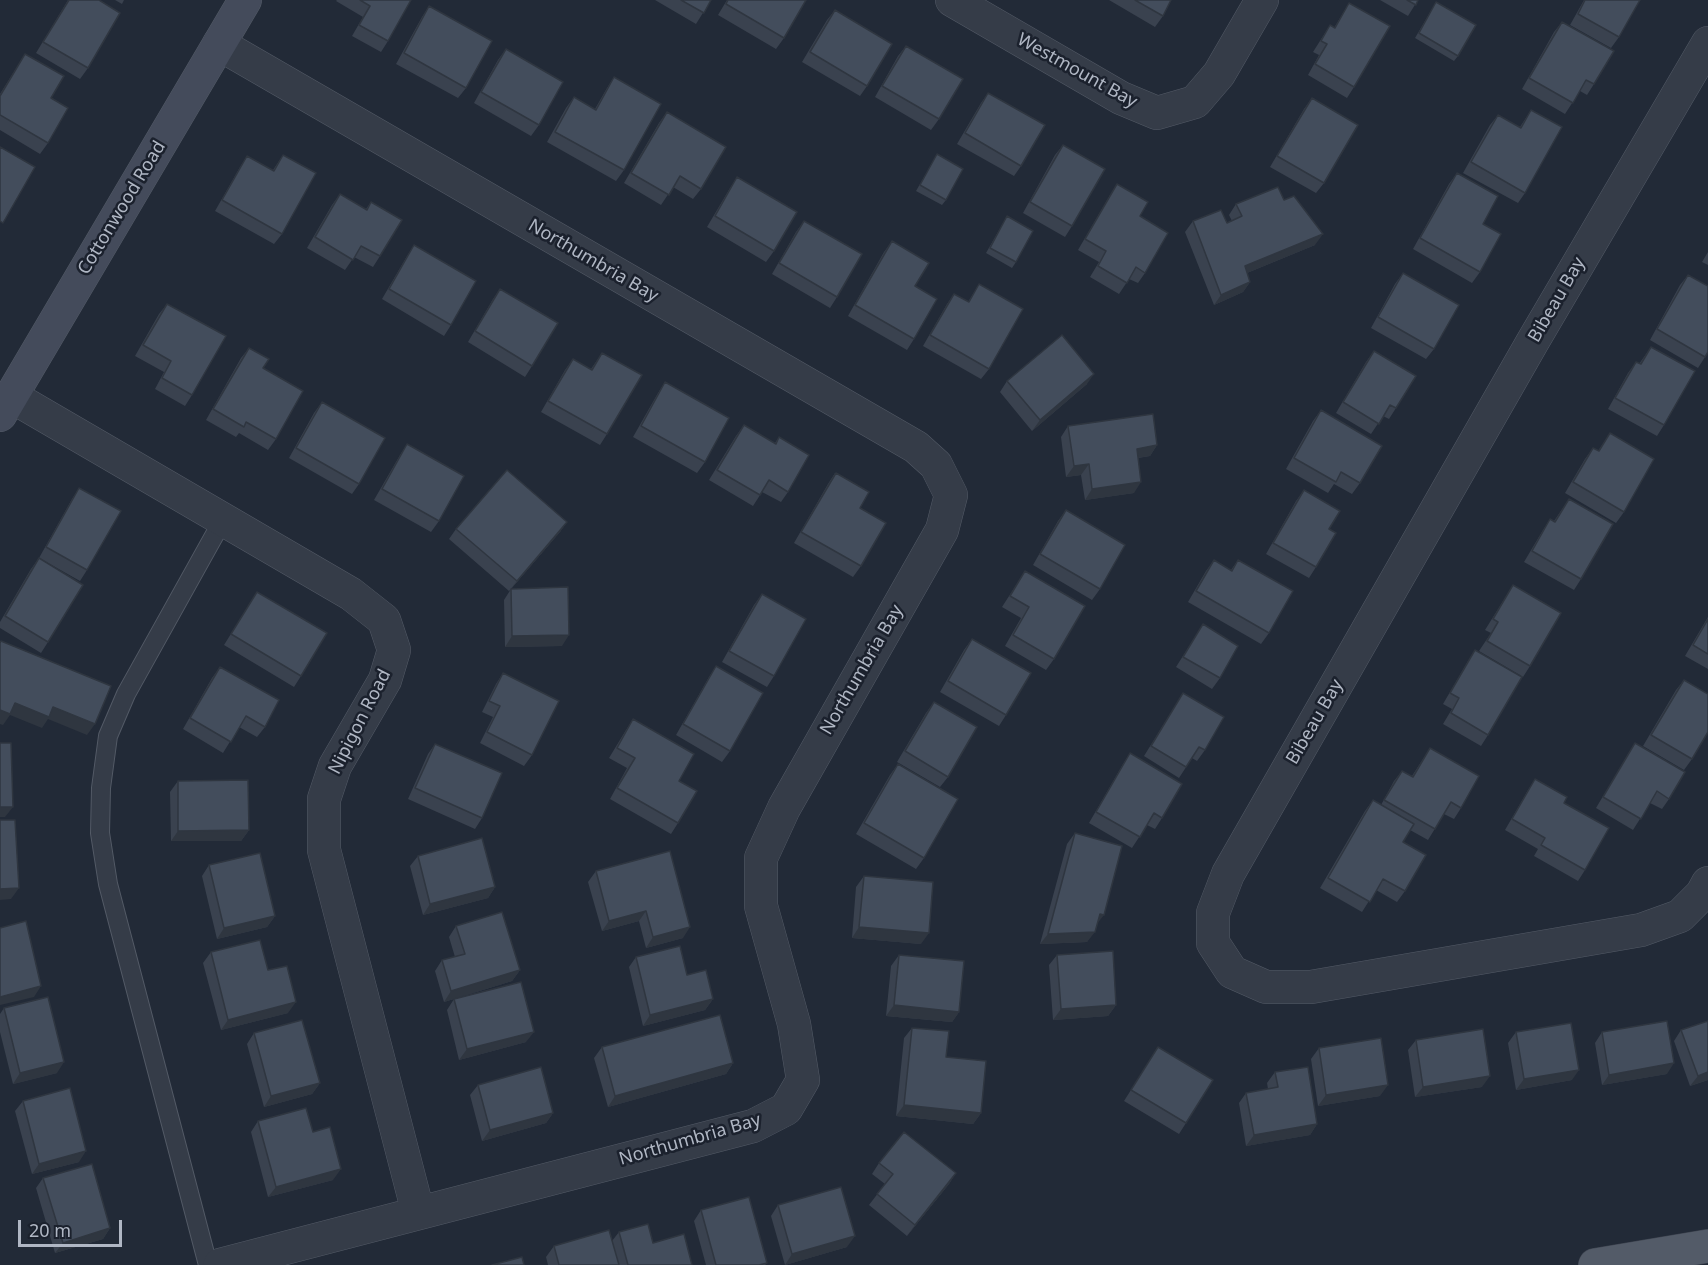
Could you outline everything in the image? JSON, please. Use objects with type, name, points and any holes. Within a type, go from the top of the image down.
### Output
[{"type":"main road","points":[[1595,1265],[1708,1246]]},
{"type":"street","name":"Cottonwood Road","points":[[5,406],[245,0]]},
{"type":"street","name":"Westmount Bay","points":[[952,0],[1121,98],[1157,113],[1195,102],[1219,74],[1262,0]]},
{"type":"street","name":"Bibeau Bay","points":[[1708,43],[1533,341],[1228,874],[1213,913],[1213,943],[1232,972],[1266,987],[1311,987],[1641,930],[1680,916],[1702,894],[1708,883]]},
{"type":"street","name":"Northumbria Bay","points":[[219,44],[916,447],[936,465],[951,495],[942,530],[784,808],[761,858],[761,906],[794,1024],[803,1080],[786,1109],[753,1126],[220,1265]]},
{"type":"street","name":"Nipigon Road","points":[[5,406],[224,518],[351,594],[384,620],[394,650],[385,680],[335,766],[327,788],[324,799],[324,850],[418,1212]]},
{"type":"lane","points":[[208,1265],[108,884],[100,833],[101,788],[108,736],[126,694],[224,518]]},
{"type":"building","points":[[69,0],[99,0],[120,13],[88,68],[43,42]]},
{"type":"building","points":[[360,0],[411,0],[388,41],[359,25],[370,6]]},
{"type":"building","points":[[681,0],[711,0],[704,13]]},
{"type":"building","points":[[728,0],[806,0],[784,38],[726,4]]},
{"type":"building","points":[[1135,0],[1171,0],[1163,16]]},
{"type":"building","points":[[1407,0],[1418,0],[1416,5]]},
{"type":"building","points":[[1585,0],[1640,0],[1619,37],[1578,14]]},
{"type":"building","points":[[1436,2],[1476,25],[1458,56],[1419,33]]},
{"type":"building","points":[[1349,3],[1390,26],[1354,87],[1315,64],[1327,44],[1321,41],[1330,25],[1335,28]]},
{"type":"building","points":[[429,6],[492,41],[466,88],[404,53]]},
{"type":"building","points":[[835,10],[892,44],[867,86],[810,52]]},
{"type":"building","points":[[1562,22],[1614,51],[1594,84],[1586,80],[1573,103],[1529,78]]},
{"type":"building","points":[[906,46],[963,79],[939,119],[882,86]]},
{"type":"building","points":[[506,49],[563,82],[539,125],[481,92]]},
{"type":"building","points":[[25,54],[64,76],[51,98],[68,108],[48,143],[0,115],[0,96]]},
{"type":"building","points":[[614,77],[661,104],[624,170],[555,132],[574,97],[596,110]]},
{"type":"building","points":[[988,93],[1045,125],[1021,166],[965,133]]},
{"type":"building","points":[[1312,98],[1358,125],[1324,183],[1277,156]]},
{"type":"building","points":[[1531,110],[1562,127],[1525,193],[1471,162],[1498,115],[1521,128]]},
{"type":"building","points":[[667,112],[726,147],[701,189],[680,176],[669,195],[631,173]]},
{"type":"building","points":[[1063,145],[1105,169],[1072,226],[1030,202]]},
{"type":"building","points":[[0,147],[35,167],[3,223],[0,221]]},
{"type":"building","points":[[937,154],[963,169],[946,200],[920,185]]},
{"type":"building","points":[[283,155],[316,173],[282,234],[222,200],[247,156],[274,171]]},
{"type":"building","points":[[1457,173],[1498,196],[1483,224],[1501,234],[1480,272],[1420,238]]},
{"type":"building","points":[[737,177],[797,212],[774,251],[715,216]]},
{"type":"building","points":[[1117,184],[1148,202],[1140,216],[1168,233],[1145,273],[1136,267],[1127,283],[1098,266],[1106,251],[1085,239]]},
{"type":"building","points":[[1278,187],[1284,200],[1294,196],[1323,234],[1245,266],[1250,282],[1221,295],[1193,221],[1221,210],[1227,223],[1242,216],[1236,204]]},
{"type":"building","points":[[340,194],[367,210],[371,202],[402,220],[380,256],[361,246],[353,260],[315,237]]},
{"type":"building","points":[[1007,216],[1033,231],[1016,262],[990,248]]},
{"type":"building","points":[[804,221],[862,254],[837,297],[779,263]]},
{"type":"building","points":[[892,241],[929,263],[915,286],[937,299],[914,339],[855,305]]},
{"type":"building","points":[[414,245],[476,281],[451,325],[389,289]]},
{"type":"building","points":[[1403,273],[1459,305],[1434,349],[1378,317]]},
{"type":"building","points":[[1688,275],[1708,286],[1708,352],[1705,357],[1657,329]]},
{"type":"building","points":[[979,284],[1023,309],[989,369],[930,335],[954,294],[969,302]]},
{"type":"building","points":[[500,289],[558,323],[532,366],[475,331]]},
{"type":"building","points":[[167,304],[226,336],[192,395],[162,378],[171,361],[143,345]]},
{"type":"building","points":[[1062,335],[1094,374],[1040,420],[1007,381]]},
{"type":"building","points":[[1651,347],[1695,371],[1664,425],[1615,398],[1636,362],[1641,364]]},
{"type":"building","points":[[249,348],[269,359],[263,368],[303,391],[276,439],[246,422],[244,427],[213,409]]},
{"type":"building","points":[[1374,351],[1416,376],[1396,408],[1390,405],[1379,424],[1343,402]]},
{"type":"building","points":[[602,353],[642,375],[607,434],[548,401],[573,359],[592,370]]},
{"type":"building","points":[[665,382],[729,418],[705,462],[641,426]]},
{"type":"building","points":[[322,402],[385,438],[359,484],[296,448]]},
{"type":"building","points":[[1321,410],[1382,446],[1360,483],[1341,472],[1336,482],[1294,458]]},
{"type":"building","points":[[1153,414],[1157,445],[1137,449],[1141,482],[1092,489],[1089,464],[1074,466],[1068,426]]},
{"type":"building","points":[[744,425],[776,444],[779,437],[809,455],[788,492],[769,480],[760,495],[717,470]]},
{"type":"building","points":[[1610,433],[1654,459],[1624,512],[1573,482],[1593,448],[1599,451]]},
{"type":"building","points":[[407,444],[464,476],[439,521],[382,489]]},
{"type":"building","points":[[507,470],[567,522],[517,581],[456,529]]},
{"type":"building","points":[[836,473],[869,492],[860,508],[886,523],[861,566],[801,532]]},
{"type":"building","points":[[79,488],[121,511],[87,570],[46,547]]},
{"type":"building","points":[[1304,490],[1340,511],[1329,529],[1336,533],[1316,567],[1273,543]]},
{"type":"building","points":[[1569,499],[1613,524],[1581,579],[1532,551],[1550,519],[1555,522]]},
{"type":"building","points":[[1066,510],[1125,545],[1100,589],[1040,554]]},
{"type":"building","points":[[39,558],[83,585],[48,642],[5,616]]},
{"type":"building","points":[[1214,560],[1232,571],[1238,560],[1293,591],[1269,633],[1196,591]]},
{"type":"building","points":[[1025,571],[1085,606],[1054,659],[1013,635],[1029,607],[1010,596]]},
{"type":"building","points":[[1513,585],[1561,613],[1530,666],[1487,641],[1498,622],[1493,619]]},
{"type":"building","points":[[568,587],[569,635],[512,636],[511,589]]},
{"type":"building","points":[[257,592],[327,633],[301,676],[231,634]]},
{"type":"building","points":[[762,594],[806,619],[774,676],[729,651]]},
{"type":"building","points":[[1708,619],[1708,654],[1693,645]]},
{"type":"building","points":[[1203,624],[1238,646],[1220,678],[1183,657]]},
{"type":"building","points":[[972,639],[1031,673],[1006,715],[948,681]]},
{"type":"building","points":[[1,641],[111,686],[95,724],[53,707],[49,717],[15,703],[10,714],[0,710]]},
{"type":"building","points":[[1475,650],[1522,677],[1488,735],[1451,713],[1459,698],[1450,693]]},
{"type":"building","points":[[716,666],[763,693],[730,751],[683,724]]},
{"type":"building","points":[[220,667],[279,700],[265,727],[246,716],[231,742],[190,718]]},
{"type":"building","points":[[503,673],[559,701],[532,755],[487,732],[500,706],[489,701]]},
{"type":"building","points":[[1684,680],[1708,694],[1708,732],[1692,759],[1651,735]]},
{"type":"building","points":[[1183,693],[1224,717],[1205,750],[1199,747],[1186,767],[1151,746]]},
{"type":"building","points":[[934,702],[977,727],[948,777],[905,751]]},
{"type":"building","points":[[633,719],[694,754],[679,781],[697,791],[678,823],[617,788],[635,758],[617,748]]},
{"type":"building","points":[[0,743],[11,743],[13,807],[0,807]]},
{"type":"building","points":[[1635,743],[1685,772],[1669,799],[1657,791],[1641,819],[1603,797]]},
{"type":"building","points":[[435,744],[502,773],[482,818],[415,788]]},
{"type":"building","points":[[1430,748],[1479,776],[1461,808],[1451,802],[1435,829],[1384,800],[1402,771],[1413,777]]},
{"type":"building","points":[[1130,753],[1182,784],[1162,818],[1154,813],[1140,837],[1096,812]]},
{"type":"building","points":[[898,764],[958,799],[924,858],[864,823]]},
{"type":"building","points":[[1535,779],[1567,797],[1564,803],[1609,828],[1585,870],[1541,845],[1545,838],[1512,819]]},
{"type":"building","points":[[248,780],[249,830],[178,831],[178,781]]},
{"type":"building","points":[[1373,800],[1414,824],[1403,842],[1426,855],[1405,891],[1383,879],[1370,902],[1328,878]]},
{"type":"building","points":[[0,820],[15,820],[19,888],[0,889]]},
{"type":"building","points":[[1075,833],[1122,846],[1104,915],[1100,914],[1095,932],[1048,934]]},
{"type":"building","points":[[482,838],[495,887],[430,904],[418,856]]},
{"type":"building","points":[[670,851],[690,927],[653,937],[646,911],[609,921],[596,871]]},
{"type":"building","points":[[260,853],[275,916],[224,928],[209,865]]},
{"type":"building","points":[[864,876],[933,882],[929,933],[859,927]]},
{"type":"building","points":[[502,912],[520,970],[451,991],[442,960],[465,954],[456,926]]},
{"type":"building","points":[[26,921],[41,986],[0,997],[0,928]]},
{"type":"building","points":[[260,940],[268,970],[287,966],[296,1002],[228,1020],[211,952]]},
{"type":"building","points":[[680,946],[687,975],[706,970],[713,999],[650,1015],[636,957]]},
{"type":"building","points":[[1113,951],[1116,1005],[1061,1009],[1057,955]]},
{"type":"building","points":[[899,955],[964,961],[959,1012],[894,1005]]},
{"type":"building","points":[[521,982],[534,1032],[467,1049],[454,999]]},
{"type":"building","points":[[48,997],[64,1062],[20,1073],[4,1008]]},
{"type":"building","points":[[720,1015],[733,1063],[615,1096],[602,1047]]},
{"type":"building","points":[[302,1020],[320,1083],[271,1096],[254,1033]]},
{"type":"building","points":[[1667,1021],[1674,1063],[1609,1075],[1602,1032]]},
{"type":"building","points":[[1708,1021],[1708,1072],[1698,1076],[1681,1030]]},
{"type":"building","points":[[1571,1023],[1579,1070],[1524,1079],[1516,1032]]},
{"type":"building","points":[[912,1028],[949,1031],[946,1057],[986,1061],[981,1113],[904,1105]]},
{"type":"building","points":[[1483,1029],[1490,1076],[1423,1087],[1416,1040]]},
{"type":"building","points":[[1381,1038],[1388,1085],[1326,1095],[1319,1048]]},
{"type":"building","points":[[1158,1047],[1213,1080],[1186,1123],[1131,1090]]},
{"type":"building","points":[[541,1067],[553,1113],[490,1130],[478,1085]]},
{"type":"building","points":[[1308,1067],[1317,1124],[1254,1135],[1246,1093],[1278,1087],[1275,1072]]},
{"type":"building","points":[[70,1088],[86,1151],[39,1164],[23,1101]]},
{"type":"building","points":[[306,1108],[313,1132],[330,1127],[341,1169],[276,1187],[258,1121]]},
{"type":"building","points":[[904,1132],[956,1173],[915,1225],[877,1194],[893,1174],[879,1163]]},
{"type":"building","points":[[92,1164],[110,1228],[63,1243],[43,1178]]},
{"type":"building","points":[[841,1187],[855,1236],[792,1254],[778,1205]]},
{"type":"building","points":[[749,1197],[767,1263],[716,1265],[701,1210]]},
{"type":"building","points":[[648,1224],[653,1243],[684,1234],[692,1265],[628,1265],[619,1232]]},
{"type":"building","points":[[609,1230],[619,1265],[559,1265],[554,1246]]},
{"type":"building","points":[[522,1257],[524,1265],[492,1265]]}]
